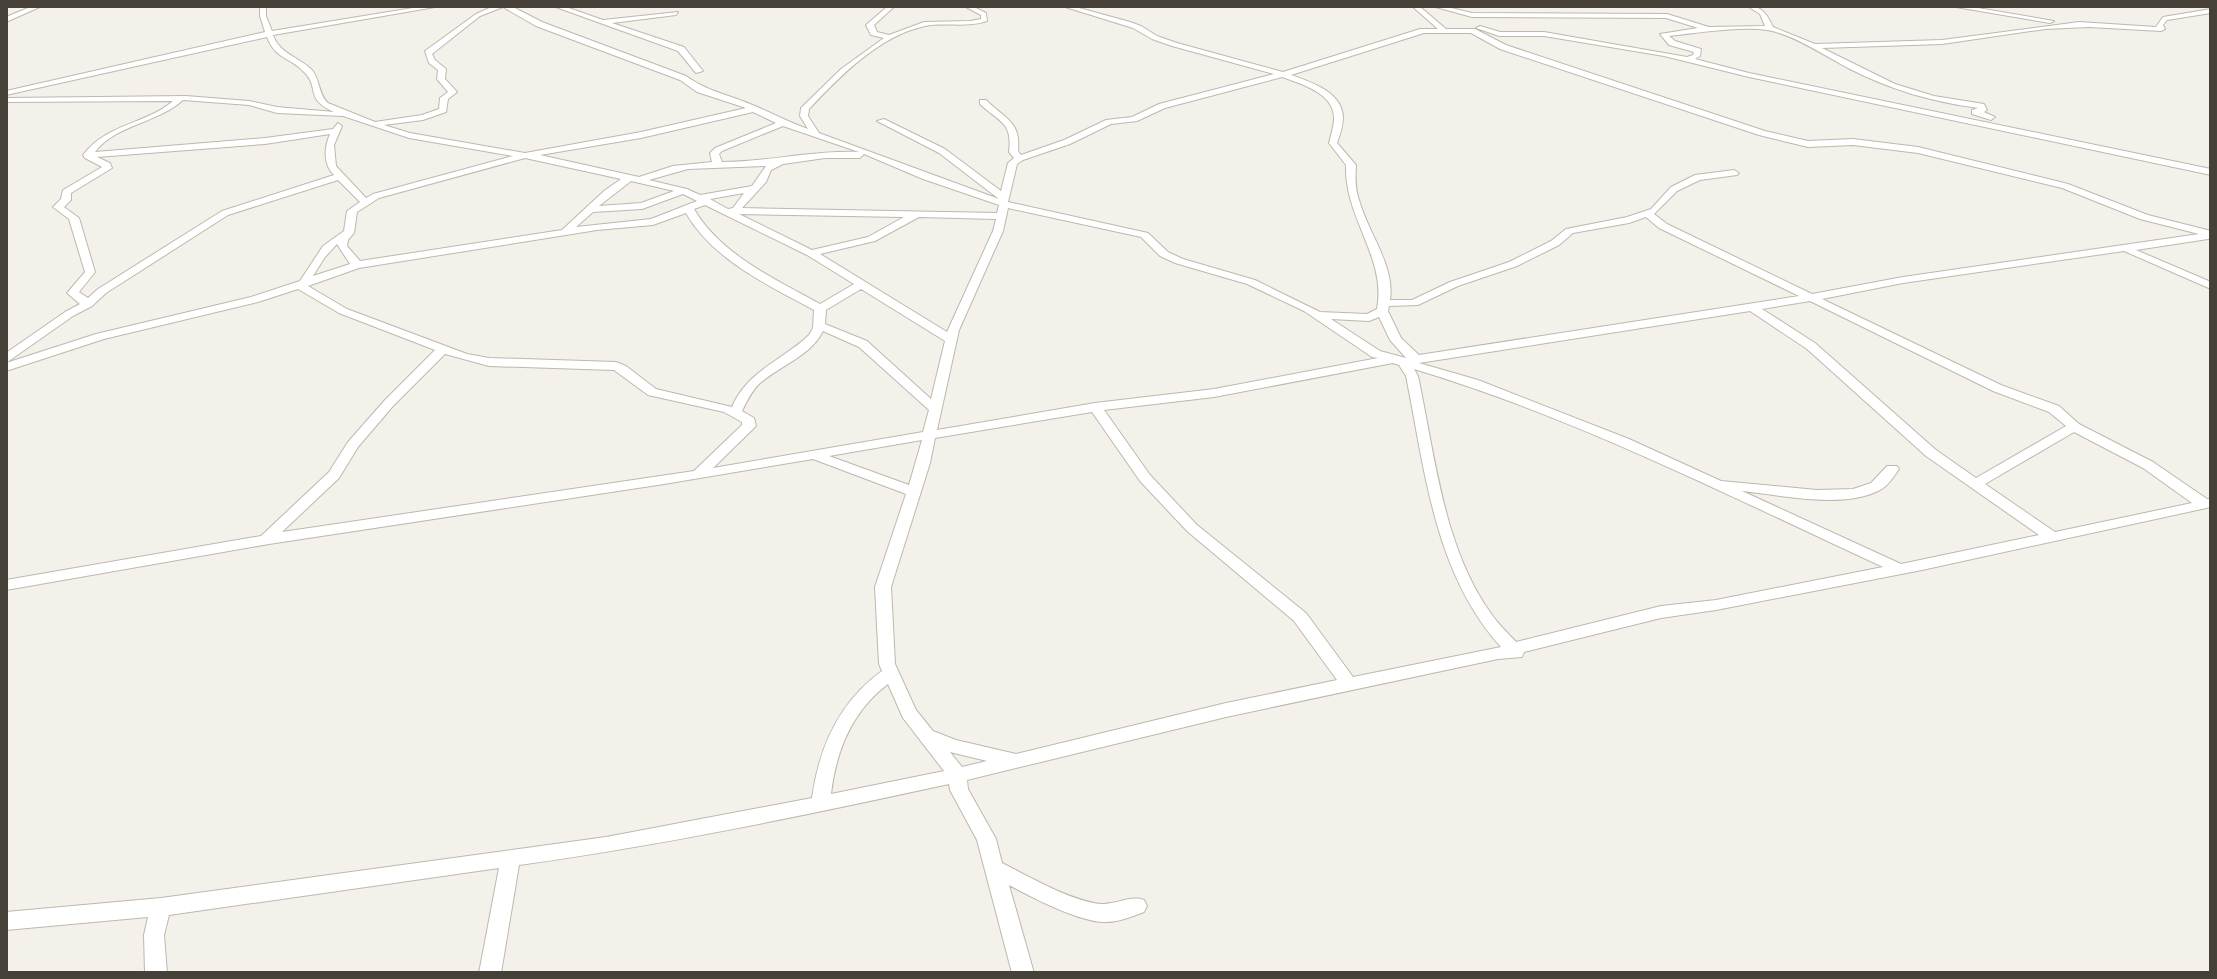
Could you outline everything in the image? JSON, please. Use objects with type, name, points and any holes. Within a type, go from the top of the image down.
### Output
[{"type":"street","points":[[6,20],[39,6]]},
{"type":"street","points":[[263,6],[270,34],[279,52],[310,72],[324,104],[371,123],[419,137],[527,155],[684,191],[731,211],[811,253],[952,340]]},
{"type":"street","points":[[6,93],[270,34],[438,6]]},
{"type":"street","points":[[371,123],[423,117],[443,110],[444,98],[453,92],[441,79],[442,69],[428,53],[478,15],[503,6],[539,24],[683,78],[700,90],[779,122],[952,187],[1036,214],[1133,231],[1154,241],[1164,254],[1179,261],[1251,282],[1317,314],[1363,348],[1474,383],[1624,442],[1899,569]]},
{"type":"street","points":[[556,6],[598,23],[681,49],[699,71]]},
{"type":"street","points":[[889,37],[874,33],[870,25],[892,6]]},
{"type":"street","points":[[1065,6],[1135,26],[1156,39],[1284,74],[1322,90],[1339,112],[1340,125],[1333,143],[1351,165],[1349,185],[1384,283],[1383,307],[1412,376],[1435,488],[1460,568],[1485,618],[1516,653]]},
{"type":"street","points":[[1415,6],[1443,29]]},
{"type":"street","points":[[1435,6],[1472,15],[1667,16],[1709,29]]},
{"type":"street","points":[[1750,6],[1763,13],[1770,28]]},
{"type":"street","points":[[1953,6],[2088,25],[2161,29],[2159,25],[2165,18],[2211,11]]},
{"type":"street","points":[[815,133],[804,116],[805,108],[849,66],[889,37],[922,24],[943,21],[971,24],[985,20],[984,14],[969,7]]},
{"type":"street","points":[[620,9],[635,30],[633,35]]},
{"type":"street","points":[[598,23],[676,13]]},
{"type":"street","points":[[1472,15],[1476,29],[1503,47],[1762,133],[1808,144],[1853,142],[1918,150],[2065,186],[2144,217],[2211,235]]},
{"type":"street","points":[[1812,46],[1942,42],[2045,27],[2088,25]]},
{"type":"street","points":[[1687,60],[1696,56],[1698,51],[1672,43],[1664,34],[1709,29],[1770,28],[1893,88],[1940,101],[1981,106],[1983,110],[1975,112],[2010,123],[1996,126]]},
{"type":"street","points":[[1023,973],[995,869],[982,830],[959,790],[958,775],[909,713],[887,663],[883,587],[914,492],[953,330],[965,309],[1003,205],[1013,163],[1020,158],[1067,142],[1109,122],[1134,119],[1173,102],[1284,74],[1416,33],[1476,29],[1507,35],[1544,34],[1577,38],[2211,172]]},
{"type":"street","points":[[6,100],[181,98],[350,115]]},
{"type":"street","points":[[88,155],[99,142],[160,115],[181,98]]},
{"type":"street","points":[[983,102],[1011,123],[1016,138],[1013,152],[1020,158]]},
{"type":"street","points":[[357,265],[342,246],[343,239],[349,233],[352,211],[364,201],[527,155],[641,135],[753,109]]},
{"type":"street","points":[[88,155],[265,141],[334,131],[350,115]]},
{"type":"street","points":[[718,116],[779,122]]},
{"type":"street","points":[[881,121],[942,151],[1003,205]]},
{"type":"street","points":[[718,165],[714,153],[720,147],[764,134],[779,122]]},
{"type":"street","points":[[334,131],[330,161],[338,177],[364,201]]},
{"type":"street","points":[[563,234],[590,209],[636,178],[684,164],[783,162],[833,153],[872,156]]},
{"type":"street","points":[[88,155],[107,165],[107,168],[66,192],[66,200],[58,209],[74,218],[77,236],[84,248],[90,272],[73,293],[88,304]]},
{"type":"street","points":[[731,211],[765,178],[769,167],[783,162]]},
{"type":"street","points":[[1317,314],[1369,318],[1383,307],[1414,303],[1454,284],[1513,264],[1555,243],[1570,231],[1648,214],[1661,206],[1682,184],[1714,173],[1734,173]]},
{"type":"street","points":[[6,359],[88,304],[102,291],[225,213],[338,177]]},
{"type":"street","points":[[6,367],[100,336],[254,300],[307,279],[357,265],[653,222],[689,210],[703,200],[754,189]]},
{"type":"street","points":[[590,209],[642,206],[684,191]]},
{"type":"street","points":[[731,211],[916,215],[1003,205]]},
{"type":"street","points":[[689,210],[697,227],[714,243],[820,309]]},
{"type":"street","points":[[1648,214],[1663,226],[2012,395],[2055,409],[2074,427],[2148,465],[2208,504]]},
{"type":"street","points":[[811,253],[871,239],[916,215]]},
{"type":"street","points":[[349,233],[333,241],[309,270],[302,286],[328,303],[443,349],[489,362],[616,366],[630,372],[641,386],[651,392],[701,405],[737,409],[749,421],[749,426],[698,474]]},
{"type":"street","points":[[6,585],[266,539],[698,474],[1095,407],[1214,393],[1403,360],[1810,298],[1903,280],[2127,250],[2211,235]]},
{"type":"street","points":[[2127,250],[2211,286]]},
{"type":"street","points":[[820,309],[860,285]]},
{"type":"street","points":[[1752,307],[1811,346],[1931,453],[2052,537]]},
{"type":"street","points":[[737,409],[749,384],[784,361],[816,334],[820,326],[820,309]]},
{"type":"street","points":[[820,326],[863,344],[934,408]]},
{"type":"street","points":[[266,539],[334,475],[353,445],[389,403],[443,349]]},
{"type":"street","points":[[1095,407],[1145,478],[1192,528],[1300,617],[1349,684]]},
{"type":"street","points":[[1977,483],[2074,427]]},
{"type":"street","points":[[811,454],[914,492]]},
{"type":"street","points":[[1713,484],[1842,493],[1867,491],[1880,485],[1892,469]]},
{"type":"street","points":[[1516,653],[1513,649],[1661,612],[1716,605],[1899,569],[2208,504]]},
{"type":"street","points":[[6,921],[161,907],[606,845],[821,804],[1349,684],[1498,653],[1516,653]]},
{"type":"street","points":[[821,804],[823,774],[843,721],[869,687],[891,673]]},
{"type":"street","points":[[928,734],[954,746],[1015,760]]},
{"type":"street","points":[[490,973],[511,858]]},
{"type":"street","points":[[995,869],[1042,894],[1100,913],[1137,906]]},
{"type":"street","points":[[156,973],[154,935],[161,907]]}]
